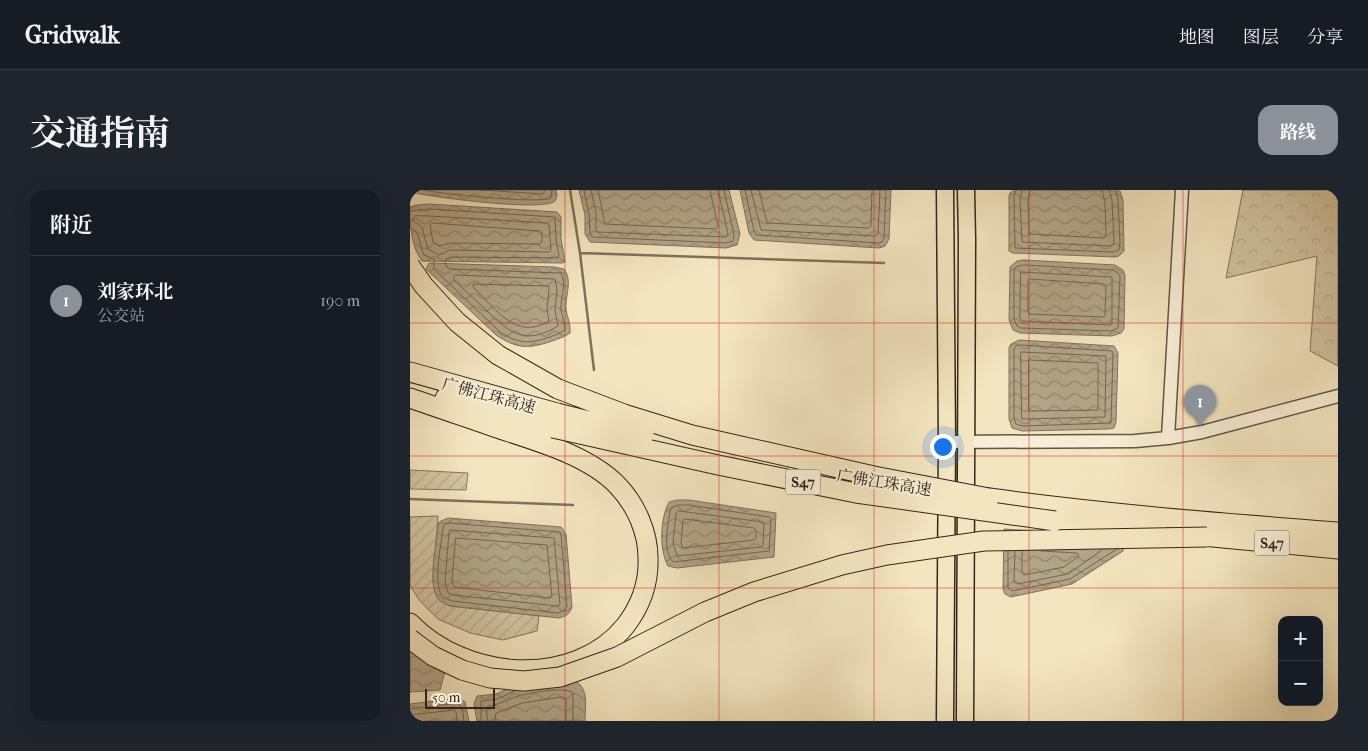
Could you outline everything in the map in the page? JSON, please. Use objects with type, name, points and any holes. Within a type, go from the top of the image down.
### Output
[{"type":"highway","points":[[410,266],[424,286],[457,322],[498,354],[558,389],[624,414],[692,434],[874,476],[989,498]]},
{"type":"highway","name":"广佛江珠高速","points":[[410,372],[553,429],[720,452],[846,476],[1057,508],[1338,532]]},
{"type":"highway","name":"广佛江珠高速","points":[[410,388],[553,429],[718,466],[856,492],[1046,520],[1338,549]]},
{"type":"highway","points":[[410,398],[553,429],[572,456],[599,471],[618,486],[632,505],[648,546],[648,571],[643,596],[631,618],[616,637],[599,650],[579,660],[558,667],[535,670],[496,667],[467,660],[446,650],[410,623]]},
{"type":"highway","points":[[410,639],[433,656],[462,670],[490,678],[524,681],[560,677],[617,657],[705,612],[754,592],[842,565],[887,555],[984,541],[1207,537]]},
{"type":"main road","points":[[945,190],[947,442],[945,721]]},
{"type":"main road","points":[[965,721],[966,190]]},
{"type":"street","points":[[1168,438],[1182,190]]},
{"type":"street","points":[[947,442],[1135,441],[1168,438],[1202,432],[1338,396]]},
{"type":"green space","points":[[1243,190],[1338,190],[1338,366],[1310,351],[1317,256],[1226,278]]},
{"type":"green space","points":[[410,470],[468,473],[466,490],[410,489]]},
{"type":"green space","points":[[438,516],[433,583],[440,601],[450,606],[539,616],[537,631],[503,640],[470,633],[438,619],[420,601],[410,586],[410,517]]},
{"type":"water","points":[[410,190],[556,190],[557,196],[555,201],[546,204],[530,205],[440,197],[410,192]]},
{"type":"water","points":[[579,190],[729,190],[740,234],[737,245],[726,248],[590,242],[585,234],[585,215]]},
{"type":"water","points":[[740,190],[891,190],[889,239],[885,246],[879,248],[754,240],[749,233]]},
{"type":"water","points":[[1014,190],[1120,191],[1123,200],[1124,251],[1115,257],[1013,253],[1009,251],[1009,196]]},
{"type":"water","points":[[429,204],[557,212],[561,217],[561,238],[565,262],[422,261],[413,242],[410,207]]},
{"type":"water","points":[[1017,261],[1115,265],[1123,270],[1125,275],[1124,329],[1121,333],[1112,336],[1020,333],[1013,330],[1009,320],[1010,267]]},
{"type":"water","points":[[429,263],[554,267],[564,269],[568,278],[566,309],[570,333],[552,341],[530,346],[517,345],[503,340],[426,269]]},
{"type":"water","points":[[1019,340],[1114,346],[1118,353],[1116,422],[1114,428],[1022,431],[1012,428],[1009,419],[1009,348],[1011,344]]},
{"type":"water","points":[[689,500],[776,513],[774,557],[677,568],[668,566],[663,551],[662,525],[669,502]]},
{"type":"water","points":[[448,518],[561,527],[566,534],[572,607],[568,613],[559,618],[450,606],[440,601],[435,594],[433,566],[439,522]]},
{"type":"water","points":[[1004,529],[1124,537],[1123,551],[1072,584],[1011,597],[1005,594],[1003,589]]},
{"type":"water","points":[[410,630],[448,660],[440,690],[410,692]]},
{"type":"water","points":[[571,679],[577,682],[584,691],[586,702],[585,721],[477,721],[474,704],[477,696],[496,694],[517,685]]},
{"type":"water","points":[[458,698],[465,702],[469,721],[410,721],[410,704]]},
{"type":"waterway","points":[[570,190],[580,253],[594,370]]},
{"type":"waterway","points":[[580,253],[884,263]]},
{"type":"waterway","points":[[410,499],[573,505]]},
{"type":"place","name":"刘家环北","points":[[1200,426]]}]
